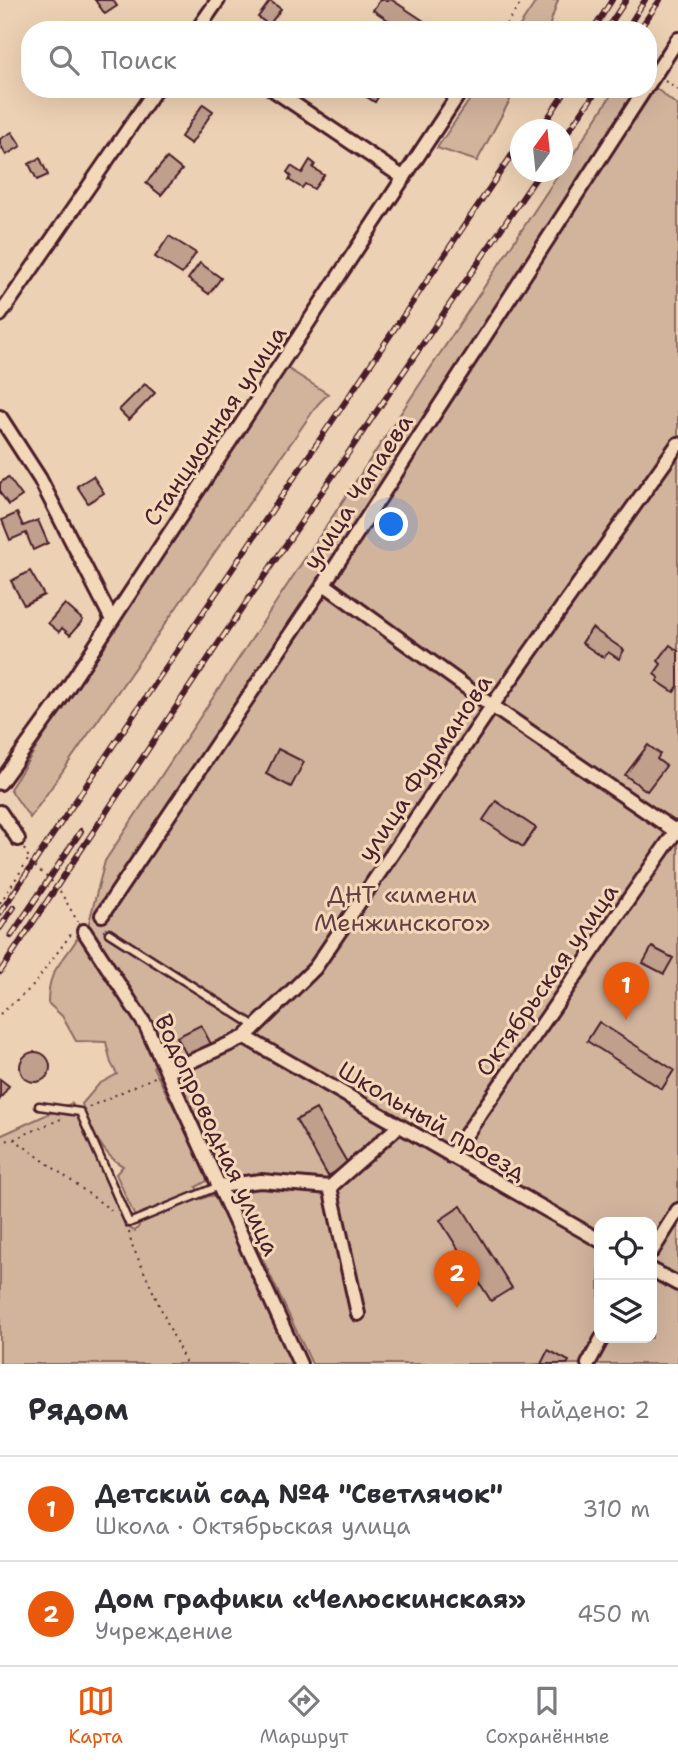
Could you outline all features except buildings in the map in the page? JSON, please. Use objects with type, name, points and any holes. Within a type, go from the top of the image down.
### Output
[{"type":"street","points":[[203,21],[218,0]]},
{"type":"street","points":[[657,71],[678,39]]},
{"type":"street","points":[[0,315],[150,98]]},
{"type":"street","points":[[285,98],[404,178]]},
{"type":"street","name":"Станционная улица","points":[[0,783],[57,704],[456,98]]},
{"type":"street","name":"улица Чапаева","points":[[102,915],[324,584],[639,98]]},
{"type":"street","points":[[0,417],[40,479],[112,620]]},
{"type":"street","name":"улица Фурманова","points":[[167,1072],[245,1037],[315,968],[492,706],[678,444]]},
{"type":"street","points":[[324,584],[492,706],[677,831]]},
{"type":"street","points":[[0,812],[18,839]]},
{"type":"street","name":"Октябрьская улица","points":[[451,1156],[677,831]]},
{"type":"street","name":"Водопроводная улица","points":[[78,929],[146,1026],[300,1364]]},
{"type":"street","name":"Школьный проезд","points":[[245,1037],[594,1237]]},
{"type":"street","points":[[219,1186],[261,1181],[330,1187],[399,1126]]},
{"type":"street","points":[[330,1187],[358,1314]]},
{"type":"street","points":[[657,1243],[678,1210]]},
{"type":"street","points":[[657,1273],[678,1284]]},
{"type":"street","points":[[587,1364],[599,1343]]},
{"type":"lane","points":[[109,933],[255,1026]]},
{"type":"lane","points":[[39,1106],[80,1112],[129,1223],[219,1186]]},
{"type":"path","points":[[508,21],[523,0]]},
{"type":"path","points":[[657,81],[678,90]]},
{"type":"path","points":[[0,1014],[32,987],[78,929],[57,886],[33,865],[18,839]]},
{"type":"path","points":[[0,903],[29,857]]},
{"type":"path","points":[[13,1139],[129,1223],[132,1245],[186,1364]]},
{"type":"green space","points":[[537,0],[558,0],[551,21],[523,21]]},
{"type":"green space","name":"ДНТ «имени Менжинского»","points":[[657,89],[678,106],[678,1364],[312,1364],[152,1024],[88,926],[105,861],[553,182],[573,182],[573,155],[609,98],[657,98]]},
{"type":"green space","points":[[471,98],[511,98],[477,161],[437,148]]},
{"type":"green space","points":[[282,365],[328,394],[318,404],[30,818],[10,789]]},
{"type":"green space","points":[[82,936],[143,1031],[159,1063],[153,1067],[209,1175],[209,1180],[196,1187],[202,1199],[215,1196],[219,1200],[293,1364],[0,1364],[0,1136],[72,1103],[127,1227],[135,1231],[139,1226],[116,1174],[123,1166],[109,1155],[97,1139],[82,1104],[99,1084],[117,1074],[106,1042],[76,1041],[62,1016],[48,1003],[51,981],[57,967],[78,937]]},
{"type":"railway","points":[[599,21],[612,0]]},
{"type":"railway","points":[[612,21],[626,0]]},
{"type":"railway","points":[[632,21],[645,0]]},
{"type":"railway","points":[[645,21],[660,0]]},
{"type":"railway","points":[[547,119],[561,98]]},
{"type":"railway","points":[[573,124],[592,98]]},
{"type":"railway","points":[[0,913],[510,158]]},
{"type":"railway","points":[[0,972],[220,641],[533,182]]},
{"type":"railway","points":[[11,936],[81,831]]},
{"type":"railway","points":[[0,928],[14,907]]},
{"type":"place","name":"Детский сад №4 \"Светлячок\"","points":[[626,1020]]},
{"type":"place","name":"Дом графики «Челюскинская»","points":[[457,1308]]}]
